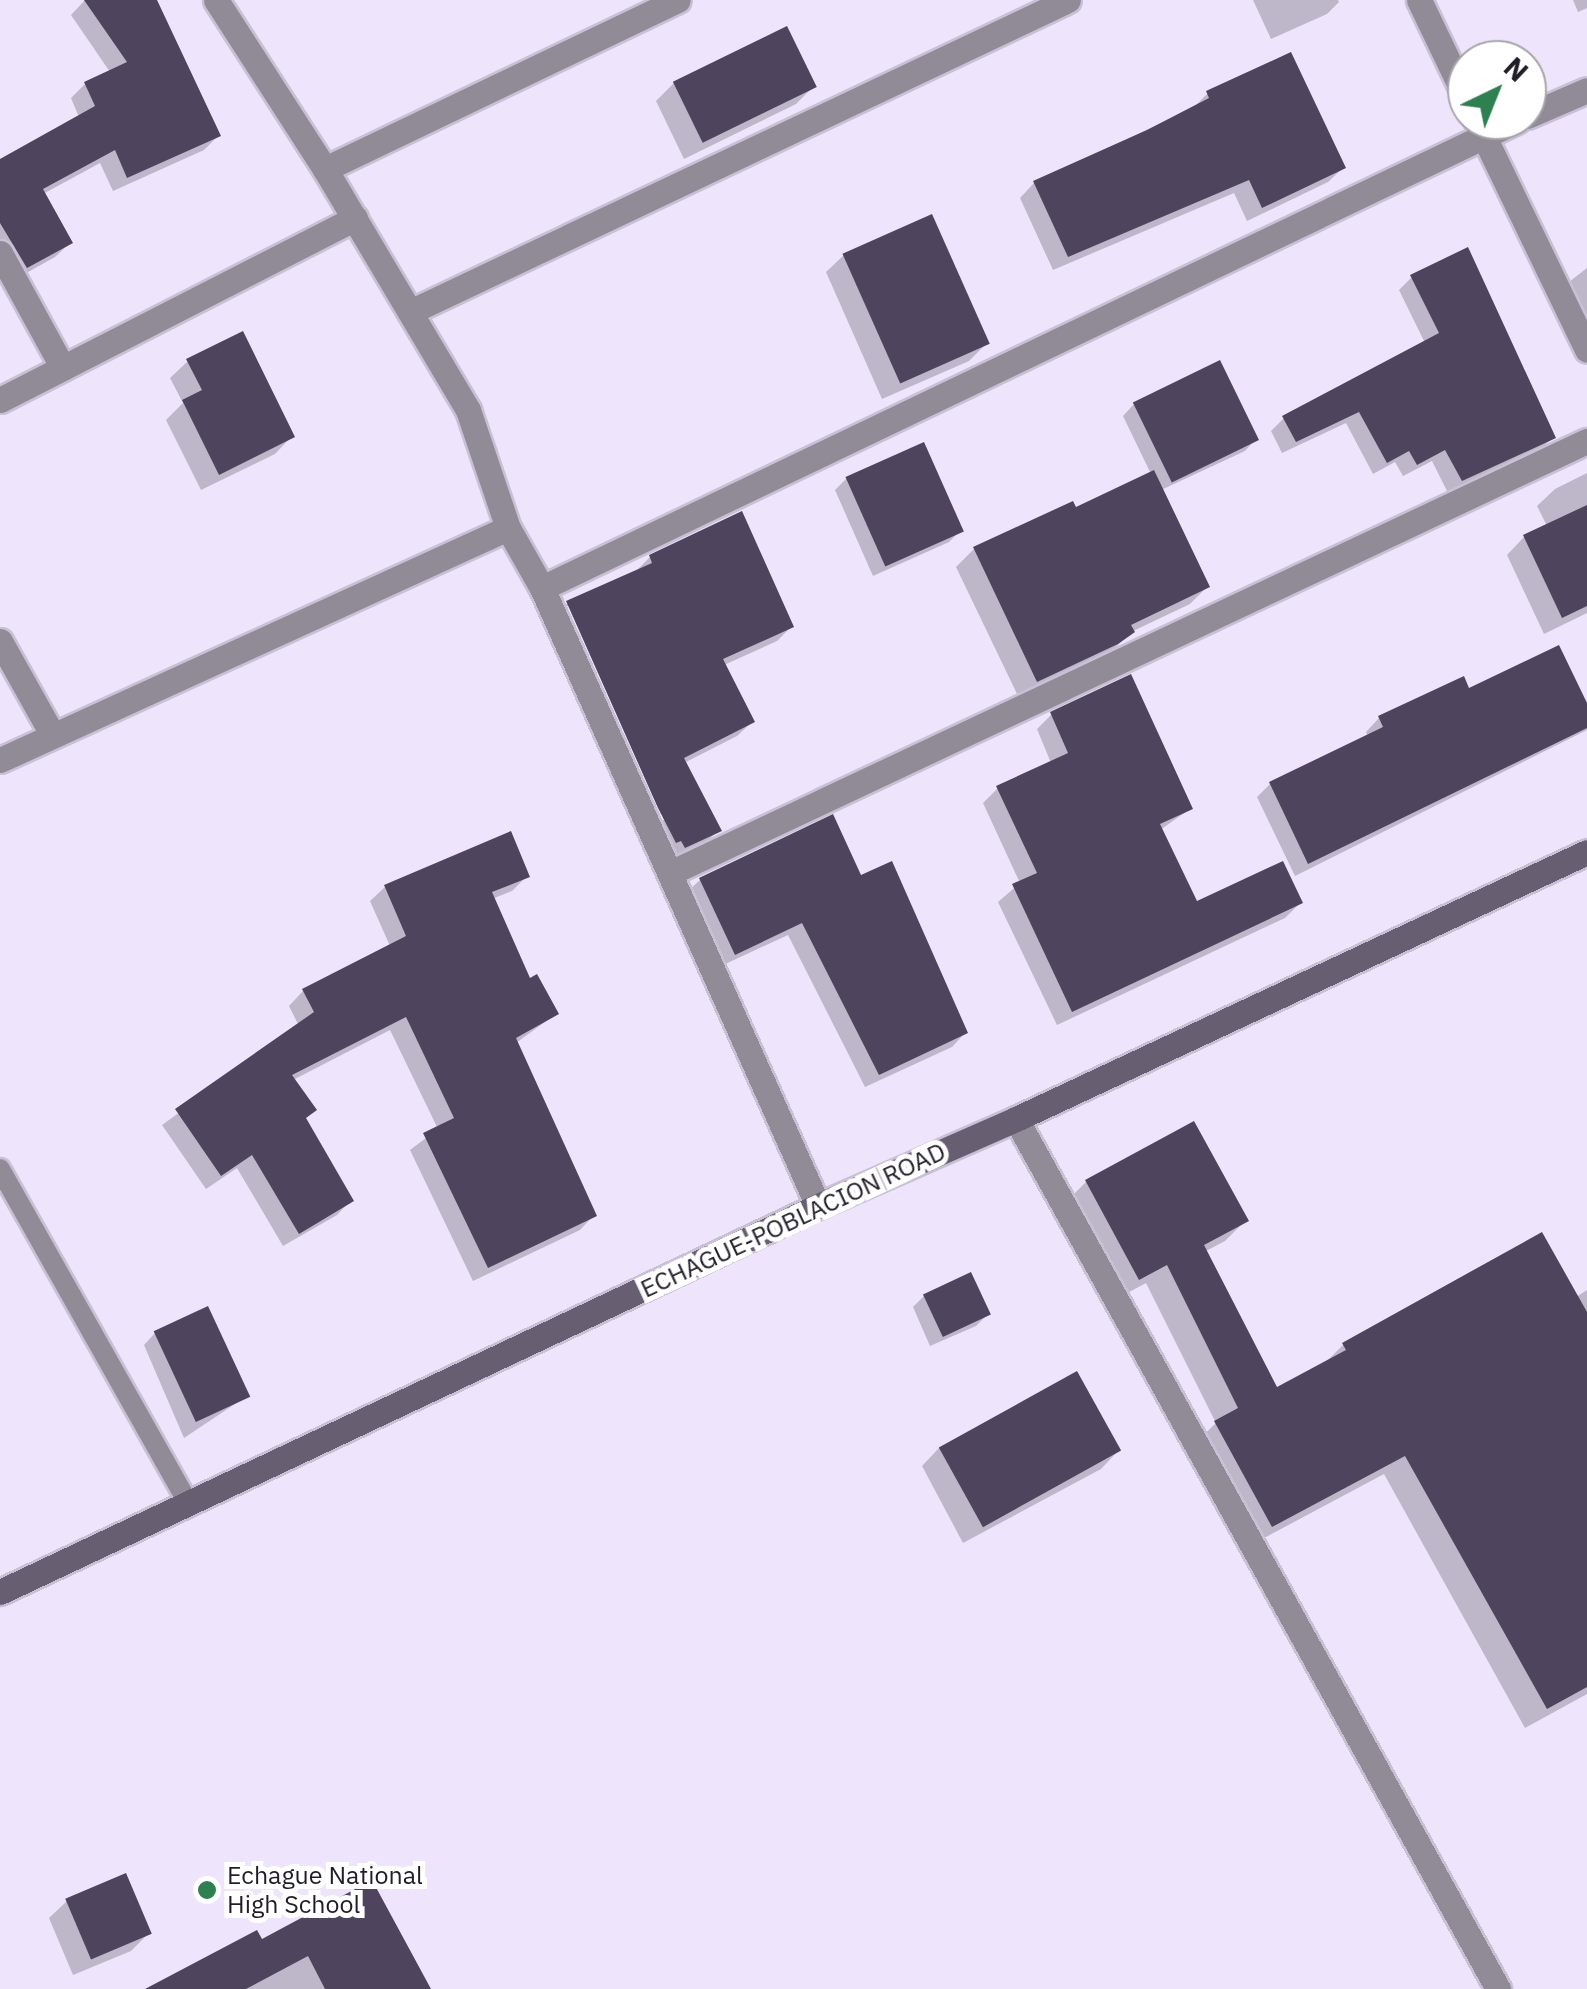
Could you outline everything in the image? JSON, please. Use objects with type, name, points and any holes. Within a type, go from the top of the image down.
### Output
[{"type":"main road","name":"ECHAGUE-POBLACION ROAD","points":[[0,1592],[818,1206],[1016,1119],[1587,852]]},
{"type":"street","points":[[216,0],[325,169],[468,410],[508,528],[542,588],[818,1206]]},
{"type":"street","points":[[325,169],[678,0]]},
{"type":"street","points":[[410,312],[1068,0]]},
{"type":"street","points":[[1419,0],[1447,58]]},
{"type":"street","points":[[1547,107],[1587,90]]},
{"type":"street","points":[[542,588],[1456,140]]},
{"type":"street","points":[[1486,140],[1587,350]]},
{"type":"street","points":[[0,400],[354,218]]},
{"type":"street","points":[[0,253],[63,368]]},
{"type":"street","points":[[670,873],[1587,442]]},
{"type":"street","points":[[0,760],[508,528]]},
{"type":"street","points":[[0,641],[52,734]]},
{"type":"street","points":[[1016,1119],[1498,1989]]},
{"type":"lane","points":[[0,1168],[188,1504]]},
{"type":"building","points":[[84,0],[157,0],[221,136],[127,178],[115,150],[43,189],[73,243],[27,268],[0,223],[0,159],[95,106],[84,82],[127,62]]},
{"type":"building","points":[[787,26],[817,87],[703,143],[673,82]]},
{"type":"building","points":[[1291,52],[1346,168],[1262,208],[1249,180],[1068,257],[1033,181],[1147,130],[1209,98],[1206,91]]},
{"type":"building","points":[[932,214],[990,344],[900,384],[842,254]]},
{"type":"building","points":[[1468,247],[1556,438],[1462,481],[1445,450],[1417,465],[1409,451],[1387,463],[1359,412],[1296,442],[1282,416],[1439,333],[1410,275]]},
{"type":"building","points":[[243,331],[295,437],[219,475],[182,400],[202,390],[186,359]]},
{"type":"building","points":[[1220,360],[1259,440],[1172,483],[1133,403]]},
{"type":"building","points":[[924,442],[964,532],[885,567],[845,477]]},
{"type":"building","points":[[1154,470],[1210,587],[1131,625],[1135,632],[1118,644],[1037,682],[973,547],[1073,501],[1076,507]]},
{"type":"building","points":[[1587,505],[1587,606],[1562,618],[1523,535]]},
{"type":"building","points":[[742,511],[794,627],[723,659],[755,722],[684,758],[722,831],[685,848],[681,841],[676,843],[658,808],[566,601],[652,563],[649,555]]},
{"type":"building","points":[[1559,645],[1587,703],[1587,728],[1308,864],[1269,782],[1383,727],[1378,716],[1464,676],[1469,688]]},
{"type":"building","points":[[1131,674],[1193,809],[1160,824],[1197,901],[1283,861],[1303,903],[1072,1012],[1012,884],[1037,873],[996,786],[1068,753],[1050,712]]},
{"type":"building","points":[[833,814],[861,875],[892,861],[968,1033],[879,1075],[802,923],[735,955],[699,878]]},
{"type":"building","points":[[511,831],[530,877],[492,892],[530,978],[537,974],[559,1014],[516,1038],[597,1216],[488,1268],[423,1133],[454,1118],[406,1017],[292,1075],[317,1110],[306,1118],[354,1201],[299,1234],[252,1155],[221,1176],[175,1109],[314,1012],[302,989],[406,936],[384,885]]},
{"type":"building","points":[[1194,1121],[1249,1221],[1204,1245],[1277,1387],[1346,1350],[1342,1343],[1542,1232],[1587,1312],[1587,1687],[1547,1709],[1405,1456],[1272,1527],[1214,1421],[1238,1408],[1167,1265],[1139,1280],[1085,1180]]},
{"type":"building","points":[[971,1272],[991,1315],[943,1337],[923,1294]]},
{"type":"building","points":[[208,1306],[250,1397],[196,1422],[154,1331]]},
{"type":"building","points":[[1077,1371],[1121,1451],[983,1527],[939,1448]]},
{"type":"building","points":[[126,1873],[152,1934],[91,1960],[65,1899]]},
{"type":"building","points":[[372,1880],[431,1989],[325,1989],[308,1956],[246,1989],[145,1989],[257,1930],[262,1939]]},
{"type":"place","name":"Echague National High School","points":[[207,1890]]}]
